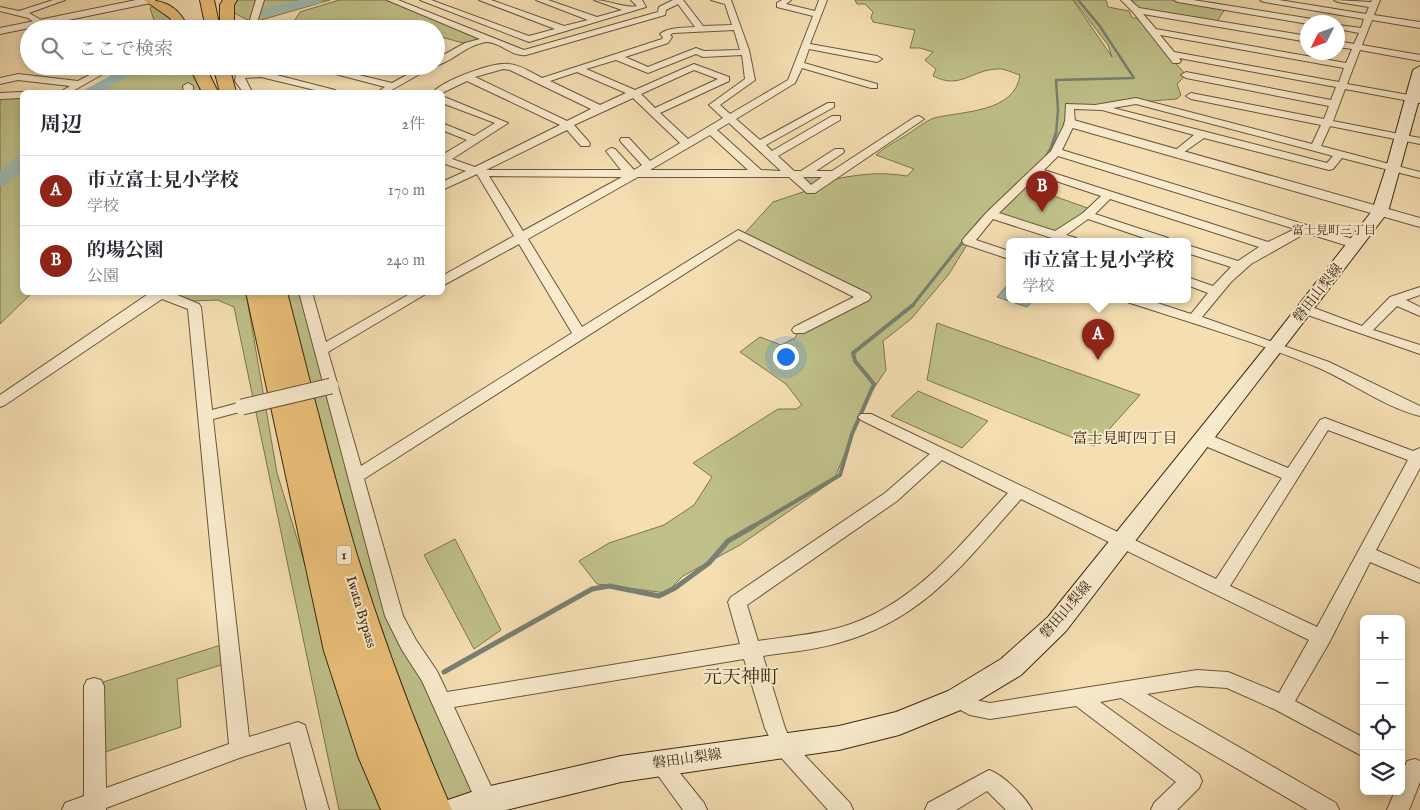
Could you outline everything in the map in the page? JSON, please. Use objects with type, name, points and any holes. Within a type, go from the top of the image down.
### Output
[{"type":"highway","points":[[151,0],[176,20]]},
{"type":"highway","points":[[168,0],[177,20]]},
{"type":"highway","points":[[197,0],[209,20]]},
{"type":"highway","points":[[207,0],[212,20]]},
{"type":"highway","points":[[219,20],[230,0]]},
{"type":"highway","points":[[202,75],[209,90]]},
{"type":"highway","points":[[212,75],[215,90]]},
{"type":"highway","points":[[224,75],[228,90]]},
{"type":"highway","points":[[230,90],[234,75]]},
{"type":"highway","name":"Iwata Bypass","points":[[258,295],[340,651],[376,756],[399,810]]},
{"type":"highway","name":"Iwata Bypass","points":[[277,295],[329,503],[368,638],[406,743],[434,810]]},
{"type":"main road","name":"磐田山梨線","points":[[477,807],[621,769],[839,738],[899,723],[958,699],[1011,667],[1057,624],[1380,212],[1394,168],[1411,139],[1420,70]]},
{"type":"street","points":[[20,13],[61,0]]},
{"type":"street","points":[[54,20],[151,0]]},
{"type":"street","points":[[254,20],[260,0]]},
{"type":"street","points":[[391,0],[441,20]]},
{"type":"street","points":[[424,0],[529,39],[642,7],[639,1],[635,0]]},
{"type":"street","points":[[540,0],[597,20]]},
{"type":"street","points":[[598,0],[630,10]]},
{"type":"street","points":[[654,0],[662,9]]},
{"type":"street","points":[[445,22],[523,53],[662,13],[662,9],[679,0],[700,29]]},
{"type":"street","points":[[715,0],[728,2],[750,69],[750,80],[714,105],[772,156],[798,174],[811,191],[919,119]]},
{"type":"street","points":[[787,0],[780,5],[798,11],[817,14]]},
{"type":"street","points":[[445,280],[649,166],[792,81],[823,0]]},
{"type":"street","points":[[1125,0],[1136,10],[1198,89],[1178,112]]},
{"type":"street","points":[[1178,0],[1224,4],[1300,20]]},
{"type":"street","points":[[1264,0],[1420,24]]},
{"type":"street","points":[[1315,148],[1328,122],[1375,2],[1338,0]]},
{"type":"street","points":[[454,11],[484,2],[564,29]]},
{"type":"street","points":[[1204,41],[1216,23],[1224,4]]},
{"type":"street","points":[[0,9],[30,16],[36,20]]},
{"type":"street","points":[[1136,10],[1300,38]]},
{"type":"street","points":[[0,31],[20,27]]},
{"type":"street","points":[[541,81],[665,41],[668,38],[664,34],[736,27]]},
{"type":"street","points":[[1345,28],[1363,31]]},
{"type":"street","points":[[1151,31],[1349,66]]},
{"type":"street","points":[[445,58],[468,46],[488,39]]},
{"type":"street","points":[[1345,45],[1420,58]]},
{"type":"street","points":[[805,46],[877,59]]},
{"type":"street","points":[[616,56],[648,70],[696,51],[703,54],[745,52]]},
{"type":"street","points":[[1170,54],[1416,100]]},
{"type":"street","points":[[445,55],[450,56]]},
{"type":"street","points":[[798,64],[874,86]]},
{"type":"street","points":[[442,90],[467,77],[503,66],[512,67],[600,109]]},
{"type":"street","points":[[445,186],[478,172],[600,109],[694,67],[726,80],[653,112]]},
{"type":"street","points":[[577,69],[634,93],[687,144]]},
{"type":"street","points":[[69,90],[96,75]]},
{"type":"street","points":[[238,75],[246,90]]},
{"type":"street","points":[[265,75],[324,90]]},
{"type":"street","points":[[347,75],[393,86]]},
{"type":"street","points":[[384,90],[413,75]]},
{"type":"street","points":[[1186,75],[1334,104]]},
{"type":"street","points":[[0,81],[18,77],[81,84]]},
{"type":"street","points":[[467,77],[568,125],[585,144]]},
{"type":"street","points":[[1,94],[20,95]]},
{"type":"street","points":[[1191,96],[1411,139]]},
{"type":"street","points":[[445,100],[503,123],[445,158]]},
{"type":"street","points":[[1006,255],[968,241],[991,214],[1056,152],[1070,123],[1070,106],[1100,107],[1136,102],[1420,175]]},
{"type":"street","points":[[759,145],[831,105]]},
{"type":"street","points":[[1100,107],[1329,167],[1340,154]]},
{"type":"street","points":[[772,156],[836,118]]},
{"type":"street","points":[[1070,123],[1420,223]]},
{"type":"street","points":[[445,127],[475,140]]},
{"type":"street","points":[[711,130],[758,174]]},
{"type":"street","points":[[1177,154],[1202,134]]},
{"type":"street","points":[[625,140],[649,166]]},
{"type":"street","points":[[611,151],[633,174]]},
{"type":"street","points":[[798,174],[839,151]]},
{"type":"street","points":[[1056,152],[1355,244]]},
{"type":"street","points":[[445,160],[478,172],[834,174]]},
{"type":"street","points":[[1036,171],[1270,247]]},
{"type":"street","points":[[478,172],[580,334]]},
{"type":"street","points":[[1056,236],[1087,215],[1108,195]]},
{"type":"street","points":[[991,214],[1062,238]]},
{"type":"street","points":[[1087,215],[1155,238]]},
{"type":"street","points":[[1194,320],[1240,266],[1306,228]]},
{"type":"street","points":[[355,477],[738,234],[864,298],[799,330]]},
{"type":"street","points":[[1191,250],[1240,266]]},
{"type":"street","points":[[1191,283],[1216,292]]},
{"type":"street","points":[[1364,331],[1394,300],[1420,290]]},
{"type":"street","points":[[0,402],[155,295]]},
{"type":"street","points":[[163,295],[194,307],[240,749]]},
{"type":"street","points":[[306,295],[394,616],[409,645],[430,677],[441,701],[477,807]]},
{"type":"street","points":[[321,350],[418,295]]},
{"type":"street","points":[[1394,300],[1420,312]]},
{"type":"street","points":[[1144,303],[1276,347],[1326,366],[1394,401],[1420,411]]},
{"type":"street","points":[[1304,309],[1420,350]]},
{"type":"street","points":[[204,417],[331,386]]},
{"type":"street","points":[[866,417],[1322,638]]},
{"type":"street","points":[[1219,588],[1325,423],[1418,456],[1413,480],[1365,552],[1322,638],[1283,704]]},
{"type":"street","points":[[1204,438],[1292,476]]},
{"type":"street","points":[[842,810],[784,747],[775,728],[737,602],[891,497],[941,453]]},
{"type":"street","points":[[441,701],[837,636],[868,625],[896,612],[918,597],[942,575],[1019,491]]},
{"type":"street","points":[[1365,552],[1420,576]]},
{"type":"street","points":[[958,699],[977,709],[990,711],[1197,678],[1228,680],[1283,704],[1360,746]]},
{"type":"street","points":[[94,686],[95,806]]},
{"type":"street","points":[[1124,690],[1171,720],[1328,810]]},
{"type":"street","points":[[1079,697],[1191,781],[1162,810]]},
{"type":"street","points":[[73,810],[95,806],[240,749],[298,731],[318,810]]},
{"type":"street","points":[[660,763],[696,810]]},
{"type":"street","points":[[1398,810],[1414,768]]},
{"type":"street","points":[[936,810],[988,779],[1021,810]]},
{"type":"green space","points":[[230,0],[330,0],[261,20],[248,20],[236,14],[228,3]]},
{"type":"green space","points":[[339,0],[386,0],[437,20],[295,20],[300,12]]},
{"type":"green space","points":[[855,0],[1073,0],[1112,57],[1108,45],[1074,0],[1106,0],[1108,7],[1129,11],[1132,18],[1142,18],[1186,75],[1177,84],[1181,95],[1177,99],[1110,105],[1070,106],[1069,118],[1062,140],[1048,159],[1023,185],[1093,210],[1056,236],[986,214],[949,274],[911,319],[883,341],[886,370],[868,397],[834,480],[740,545],[683,576],[666,593],[597,584],[579,561],[609,543],[664,525],[694,505],[712,477],[693,463],[778,409],[796,409],[802,405],[786,384],[740,352],[760,337],[781,345],[795,338],[799,330],[864,298],[744,234],[773,202],[809,190],[793,174],[832,176],[826,181],[866,174],[907,176],[914,169],[876,155],[931,119],[986,108],[1008,97],[1016,87],[1020,75],[1003,69],[988,70],[951,81],[933,76],[936,69],[925,60],[933,52],[920,48],[910,48],[915,30],[873,22],[871,17],[873,12],[865,4],[857,4]]},
{"type":"green space","points":[[1128,0],[1178,0],[1208,5],[1209,2],[1222,4],[1222,9],[1225,9],[1216,23],[1138,9]]},
{"type":"green space","points":[[154,6],[166,10],[171,20],[154,20],[150,8]]},
{"type":"green space","points":[[445,23],[486,39],[467,44],[445,38]]},
{"type":"green space","points":[[124,75],[195,75],[200,90],[97,90]]},
{"type":"green space","points":[[20,98],[20,158],[0,175],[0,99]]},
{"type":"green space","points":[[20,169],[20,295],[30,295],[0,324],[0,185]]},
{"type":"green space","points":[[178,295],[246,295],[277,473],[380,810],[339,810],[234,307],[218,300],[190,301]]},
{"type":"green space","points":[[287,295],[304,295],[382,573],[486,801],[435,810],[296,370]]},
{"type":"green space","points":[[937,323],[1140,395],[1094,446],[927,380]]},
{"type":"green space","points":[[918,391],[988,421],[962,448],[891,416]]},
{"type":"green space","points":[[455,539],[501,630],[474,649],[424,555]]},
{"type":"green space","points":[[221,645],[224,664],[177,679],[181,727],[102,753],[100,683]]},
{"type":"water","points":[[1006,286],[1006,300],[997,297]]},
{"type":"water","points":[[1015,303],[1030,303],[1027,307]]},
{"type":"waterway","points":[[264,13],[315,0]]},
{"type":"waterway","points":[[1056,134],[1058,110],[1056,80],[1134,78],[1099,25],[1078,0]]},
{"type":"waterway","points":[[95,90],[122,75]]},
{"type":"waterway","points":[[1046,157],[1056,133]]},
{"type":"waterway","points":[[0,181],[20,163]]},
{"type":"waterway","points":[[1015,186],[1030,172]]},
{"type":"waterway","points":[[912,305],[981,219]]},
{"type":"waterway","points":[[752,527],[840,475],[852,434],[874,384],[855,361],[853,353],[912,305]]},
{"type":"waterway","points":[[444,672],[592,589],[609,586],[659,596],[675,588],[709,563],[728,541],[754,526]]},
{"type":"place","name":"的場公園","points":[[1042,212]]},
{"type":"place","name":"市立富士見小学校","points":[[1098,360]]},
{"type":"district","name":"富士見町三丁目","points":[[1334,230]]},
{"type":"district","name":"富士見町四丁目","points":[[1125,438]]},
{"type":"district","name":"元天神町","points":[[741,678]]}]
